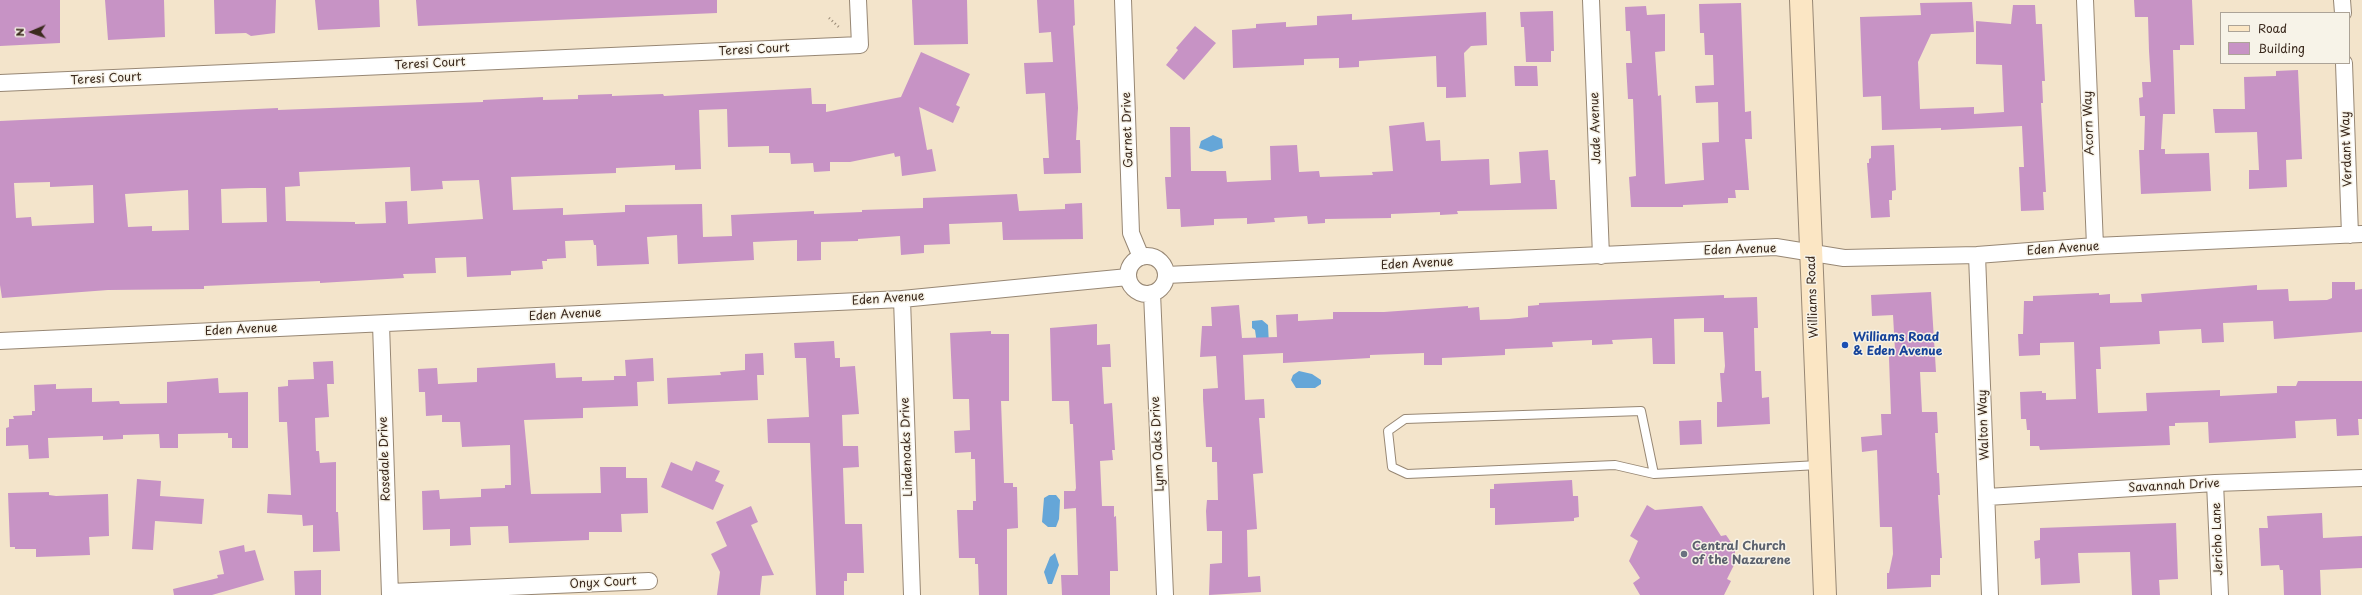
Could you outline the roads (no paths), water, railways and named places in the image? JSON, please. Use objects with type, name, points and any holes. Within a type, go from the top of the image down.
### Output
[{"type":"street","name":"Teresi Court","points":[[0,83],[860,45],[858,0]]},
{"type":"street","name":"Garnet Drive","points":[[1123,0],[1131,233],[1141,257]]},
{"type":"street","name":"Jade Avenue","points":[[1591,0],[1600,256]]},
{"type":"street","name":"Williams Road","points":[[1801,0],[1825,595]]},
{"type":"street","name":"Acorn Way","points":[[2085,0],[2094,246]]},
{"type":"street","points":[[2342,0],[2343,12]]},
{"type":"street","name":"Verdant Way","points":[[2344,64],[2356,234]]},
{"type":"street","name":"Eden Avenue","points":[[1166,275],[1776,247],[1844,258],[1977,255],[2094,246],[2356,234]]},
{"type":"street","name":"Walton Way","points":[[1977,255],[1990,595]]},
{"type":"street","points":[[1146,256],[1158,259],[1165,269],[1166,275],[1162,286],[1152,293],[1139,291],[1130,283],[1128,277],[1131,265],[1141,257],[1146,256]]},
{"type":"street","name":"Eden Avenue","points":[[0,341],[902,299],[1128,277]]},
{"type":"street","name":"Lynn Oaks Drive","points":[[1152,293],[1165,595]]},
{"type":"street","name":"Lindenoaks Drive","points":[[902,299],[912,595]]},
{"type":"street","name":"Rosedale Drive","points":[[381,324],[390,594]]},
{"type":"street","name":"Savannah Drive","points":[[1986,497],[2215,483],[2362,478]]},
{"type":"street","name":"Jericho Lane","points":[[2215,483],[2220,595]]},
{"type":"street","name":"Onyx Court","points":[[390,594],[649,581]]},
{"type":"lane","points":[[1654,474],[1641,411],[1405,419],[1388,431],[1392,466],[1408,474],[1615,465],[1654,474],[1819,465]]},
{"type":"water","points":[[1213,135],[1222,139],[1223,148],[1211,152],[1199,148],[1201,141]]},
{"type":"water","points":[[1262,320],[1268,325],[1269,345],[1257,344],[1255,330],[1252,328],[1252,321]]},
{"type":"water","points":[[1299,371],[1312,374],[1321,380],[1321,384],[1315,388],[1296,388],[1291,380],[1293,375]]},
{"type":"water","points":[[1049,495],[1056,495],[1060,500],[1059,519],[1056,527],[1048,527],[1042,522],[1044,498]]},
{"type":"water","points":[[1055,553],[1059,565],[1052,584],[1048,584],[1044,572],[1050,557]]},
{"type":"place","name":"Williams Road & Eden Avenue","points":[[1845,345]]},
{"type":"place","name":"Central Church of the Nazarene","points":[[1684,554]]}]
